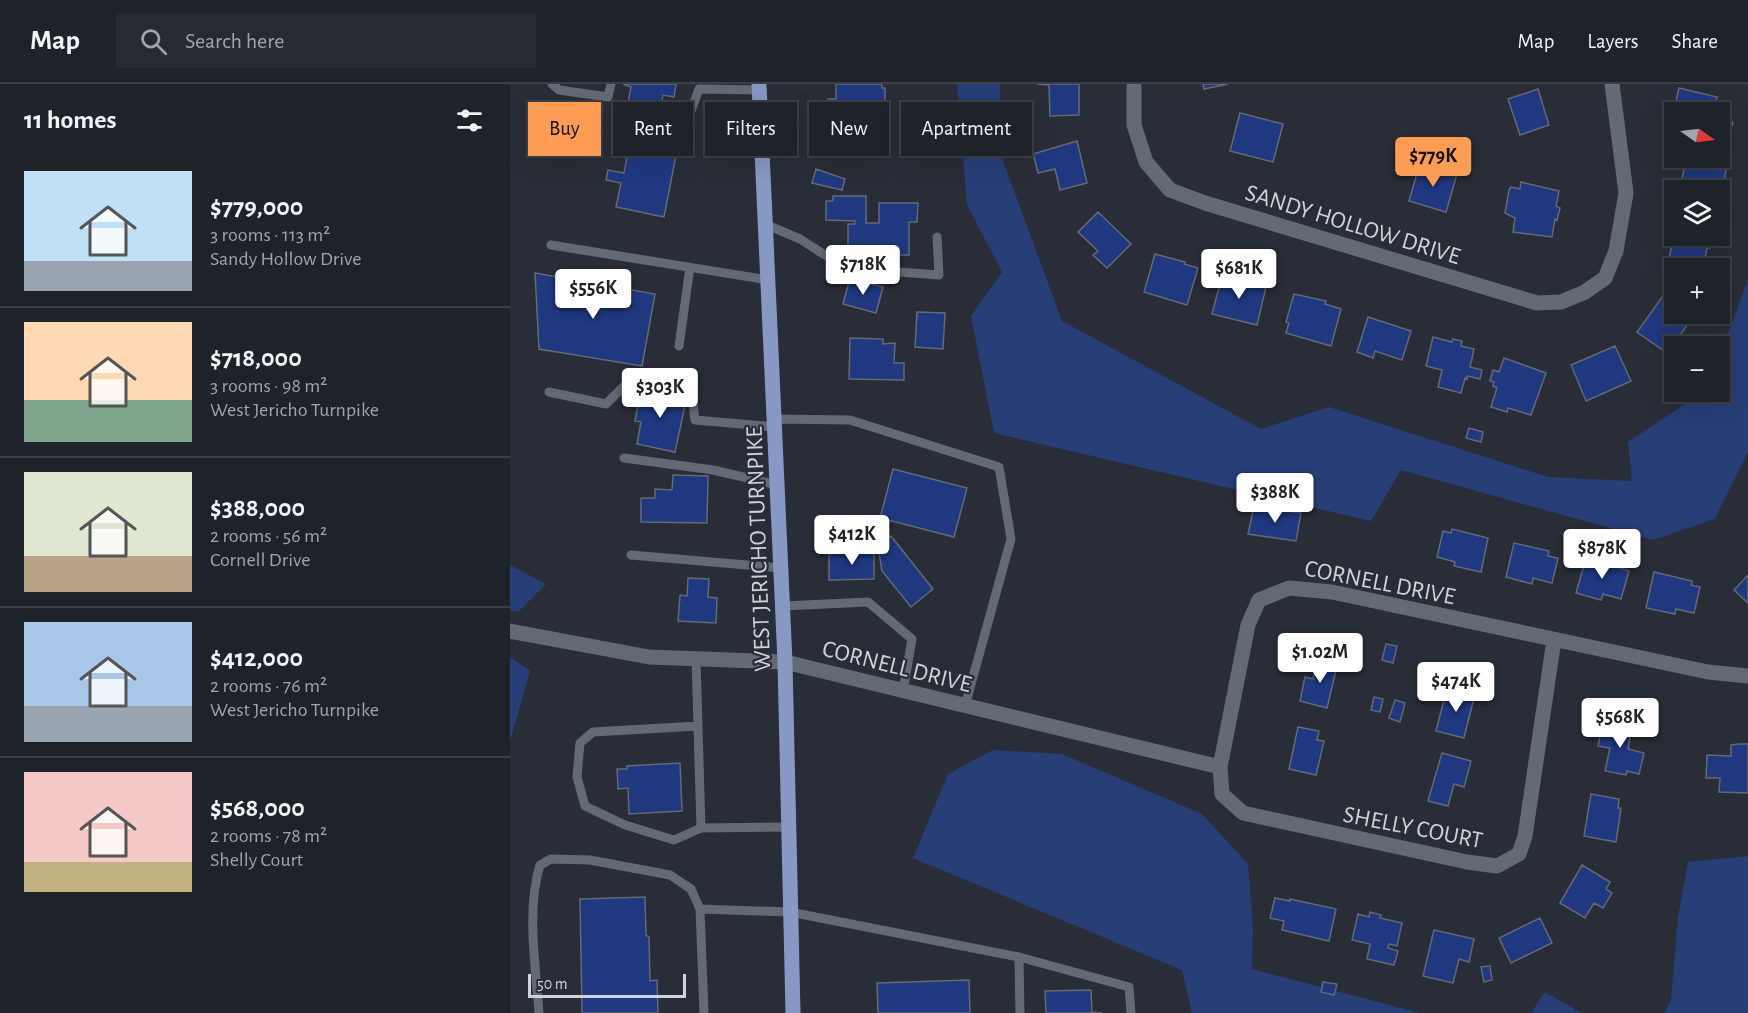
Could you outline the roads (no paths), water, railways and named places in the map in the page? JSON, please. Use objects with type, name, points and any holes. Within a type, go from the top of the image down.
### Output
[{"type":"main road","name":"WEST JERICHO TURNPIKE","points":[[759,87],[782,568],[793,1013]]},
{"type":"street","name":"SANDY HOLLOW DRIVE","points":[[1134,84],[1134,125],[1146,162],[1170,190],[1205,203],[1537,303],[1561,302],[1585,292],[1605,278],[1616,251],[1626,193],[1612,84]]},
{"type":"street","name":"CORNELL DRIVE","points":[[510,631],[649,657],[785,662],[1220,767],[1248,625],[1259,600],[1289,588],[1332,592],[1708,672],[1748,676]]},
{"type":"street","name":"SHELLY COURT","points":[[1220,767],[1222,794],[1243,813],[1368,842],[1497,866],[1519,854],[1525,836],[1554,640]]},
{"type":"lane","points":[[552,84],[559,90],[608,98],[611,84]]},
{"type":"lane","points":[[692,102],[697,87],[759,87]]},
{"type":"lane","points":[[767,225],[800,239],[845,268],[939,275],[937,237]]},
{"type":"lane","points":[[551,245],[769,280]]},
{"type":"lane","points":[[679,346],[690,267]]},
{"type":"lane","points":[[549,392],[606,404],[631,379],[691,388],[695,420],[775,423],[850,420],[999,467],[1011,539],[965,706]]},
{"type":"lane","points":[[624,458],[713,470],[778,485]]},
{"type":"lane","points":[[631,555],[782,568]]},
{"type":"lane","points":[[783,606],[868,602],[912,639],[903,691]]},
{"type":"lane","points":[[696,659],[701,828]]},
{"type":"lane","points":[[698,726],[593,732],[580,743],[577,777],[585,806],[625,825],[674,840],[701,828],[788,827]]},
{"type":"lane","points":[[539,1013],[534,940],[535,881],[540,865],[551,859],[590,860],[670,875],[691,889],[700,909],[704,1013]]},
{"type":"lane","points":[[700,909],[790,912],[1019,957],[1129,987],[1131,1013]]},
{"type":"lane","points":[[1019,957],[1020,1013]]}]
